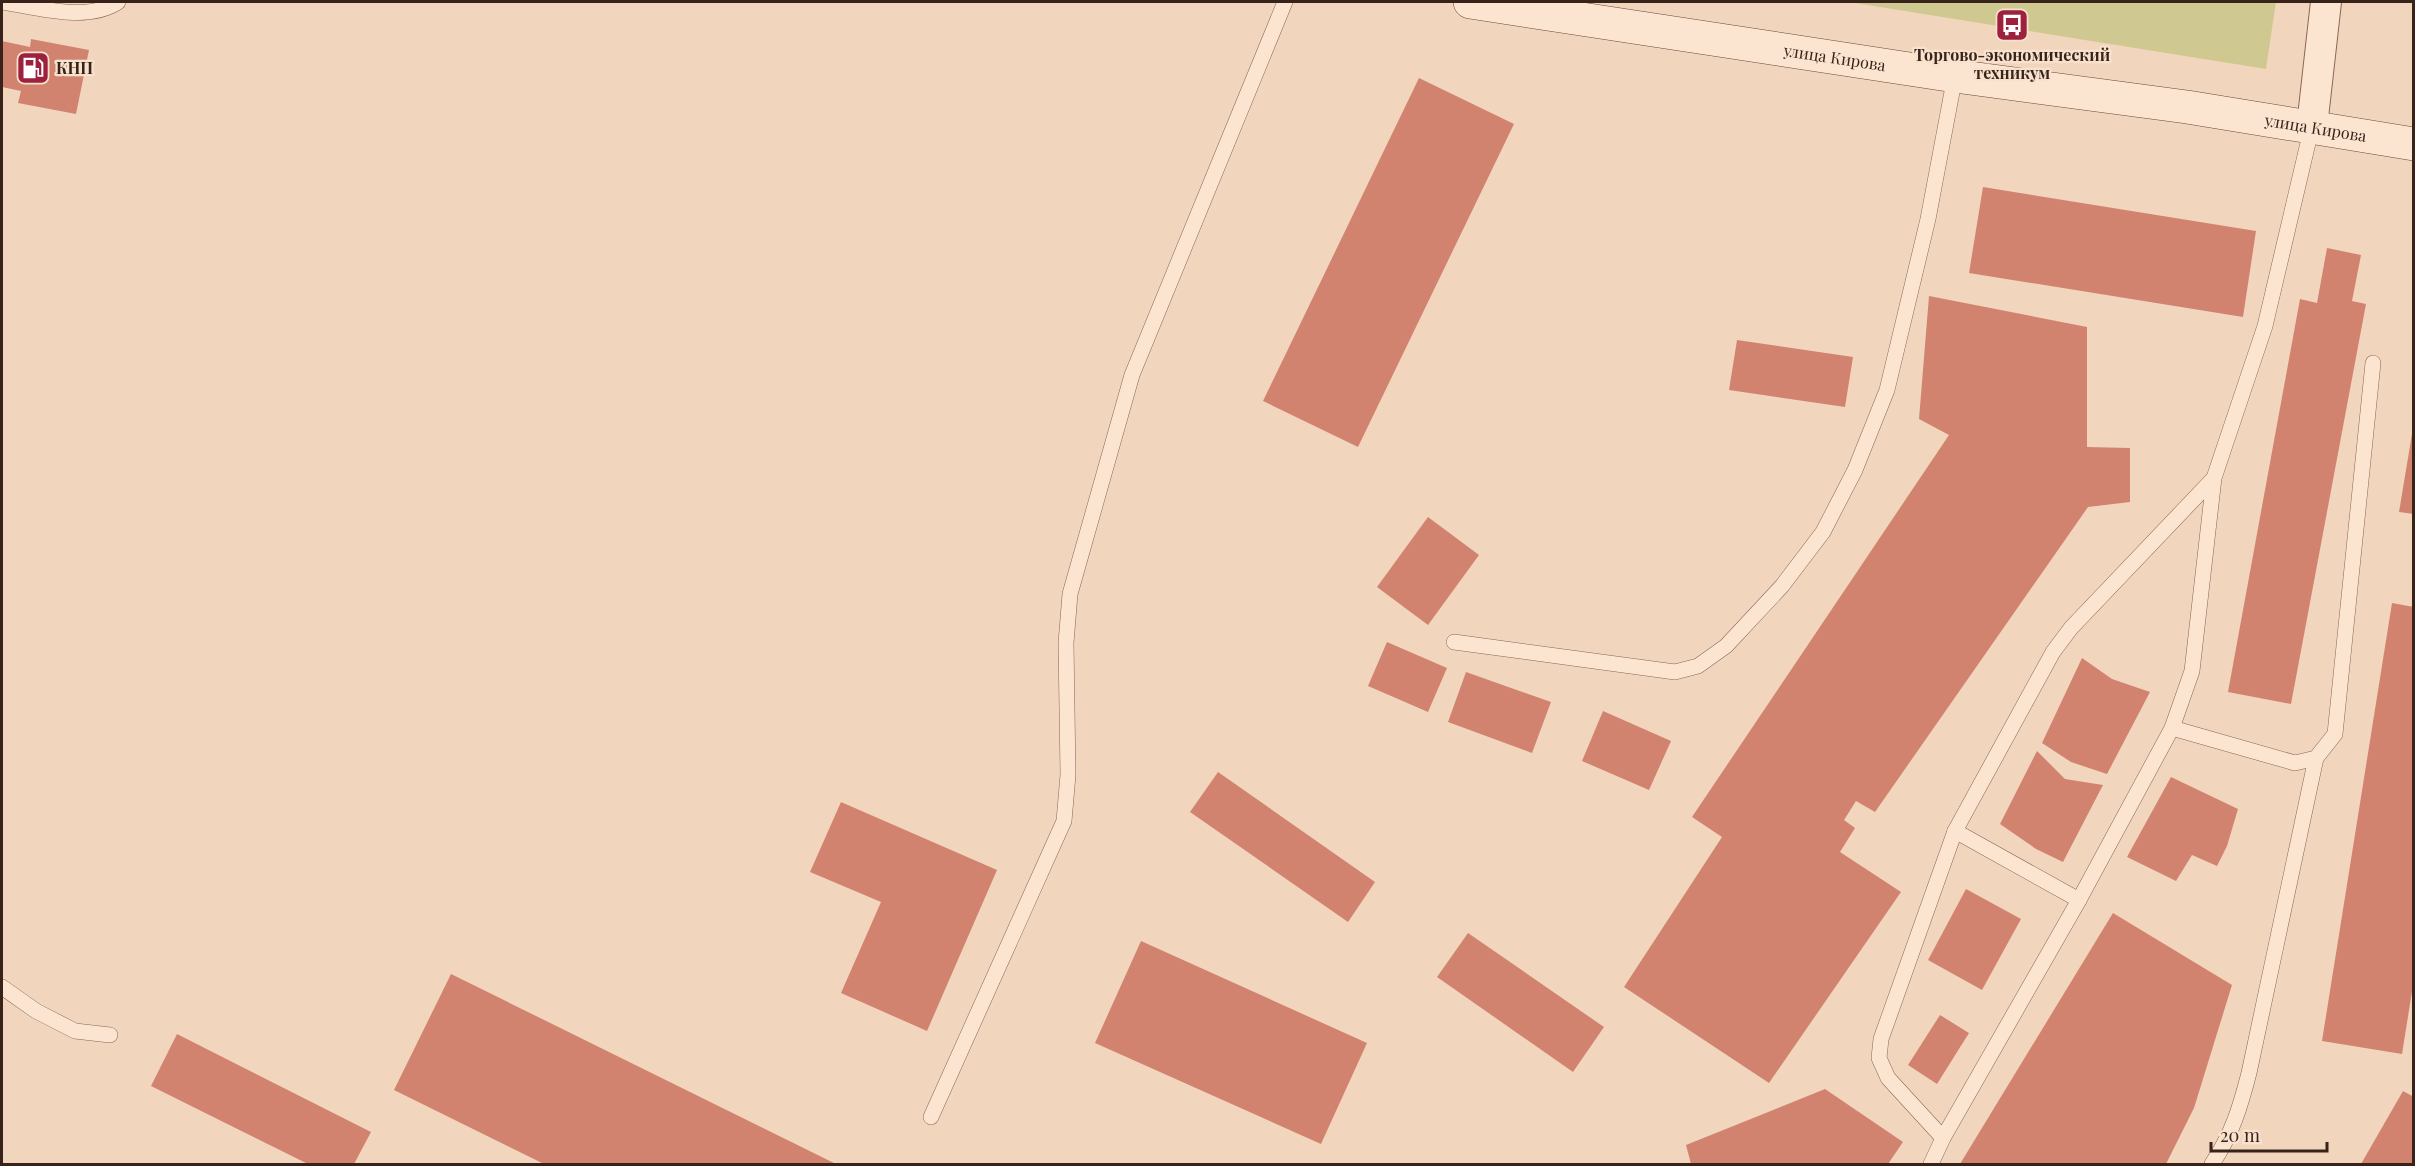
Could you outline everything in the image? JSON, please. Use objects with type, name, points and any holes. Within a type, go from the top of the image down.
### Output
[{"type":"main road","name":"улица Кирова","points":[[1470,2],[1955,76],[2187,106],[2414,144]]},
{"type":"street","points":[[2312,126],[2326,2]]},
{"type":"lane","points":[[2,2],[79,13],[109,8],[118,2]]},
{"type":"lane","points":[[931,1117],[1064,821],[1068,775],[1066,643],[1070,594],[1132,375],[1285,2]]},
{"type":"lane","points":[[1454,642],[1675,672],[1698,666],[1726,646],[1782,586],[1823,532],[1855,470],[1887,390],[1928,219],[1955,76]]},
{"type":"lane","points":[[1931,1164],[2079,900],[2172,728],[2192,671],[2214,478],[2265,326],[2312,126]]},
{"type":"lane","points":[[2212,1164],[2227,1142],[2247,1084],[2316,758],[2335,734],[2373,363]]},
{"type":"lane","points":[[1944,1138],[1888,1078],[1879,1058],[1881,1039],[1955,831],[2053,652],[2071,628],[2214,478]]},
{"type":"lane","points":[[2172,728],[2295,763],[2316,758]]},
{"type":"lane","points":[[1955,831],[2079,900]]},
{"type":"lane","points":[[2,987],[36,1011],[75,1030],[110,1035]]},
{"type":"shaded area","points":[[1849,2],[2276,2],[2266,69]]},
{"type":"building","points":[[31,39],[89,50],[76,114],[18,103],[21,91],[2,87],[2,41],[30,47]]},
{"type":"building","points":[[1419,78],[1514,124],[1358,447],[1263,401]]},
{"type":"building","points":[[1983,187],[2256,231],[2243,317],[1969,273]]},
{"type":"building","points":[[2327,248],[2361,255],[2352,301],[2366,304],[2291,704],[2228,692],[2300,299],[2317,303]]},
{"type":"building","points":[[1929,296],[2087,327],[2087,447],[2130,448],[2130,502],[2088,507],[1875,812],[1856,801],[1844,820],[1855,828],[1840,852],[1901,892],[1769,1083],[1624,987],[1722,837],[1692,817],[1949,435],[1919,419]]},
{"type":"building","points":[[1737,340],[1853,357],[1845,407],[1729,390]]},
{"type":"building","points":[[2412,434],[2414,434],[2414,514],[2399,512]]},
{"type":"building","points":[[1428,517],[1479,555],[1428,625],[1377,587]]},
{"type":"building","points":[[2392,603],[2414,607],[2414,979],[2402,1054],[2322,1041]]},
{"type":"building","points":[[1387,642],[1447,668],[1428,712],[1368,686]]},
{"type":"building","points":[[2082,658],[2112,679],[2150,692],[2107,774],[2071,762],[2042,743]]},
{"type":"building","points":[[1466,672],[1551,702],[1532,753],[1448,722]]},
{"type":"building","points":[[1603,711],[1671,741],[1649,790],[1582,761]]},
{"type":"building","points":[[2037,751],[2065,779],[2103,785],[2063,862],[2036,849],[2000,824]]},
{"type":"building","points":[[1218,772],[1375,882],[1348,922],[1190,812]]},
{"type":"building","points":[[2171,777],[2238,809],[2227,846],[2217,866],[2192,855],[2176,881],[2127,857]]},
{"type":"building","points":[[841,802],[997,870],[927,1031],[841,993],[881,902],[810,872]]},
{"type":"building","points":[[1966,889],[2021,919],[1982,990],[1928,960]]},
{"type":"building","points":[[2113,913],[2232,985],[2194,1108],[2166,1164],[1960,1164]]},
{"type":"building","points":[[1468,933],[1604,1027],[1573,1072],[1437,977]]},
{"type":"building","points":[[1141,941],[1367,1043],[1321,1144],[1095,1043]]},
{"type":"building","points":[[451,974],[836,1164],[544,1164],[394,1090]]},
{"type":"building","points":[[1940,1015],[1969,1033],[1937,1084],[1908,1065]]},
{"type":"building","points":[[177,1034],[371,1132],[354,1164],[308,1164],[151,1086]]},
{"type":"building","points":[[1825,1089],[1903,1142],[1888,1164],[1691,1164],[1686,1145]]},
{"type":"building","points":[[2403,1091],[2414,1097],[2414,1164],[2361,1164]]},
{"type":"place","name":"Торгово-экономический техникум","points":[[2012,25]]},
{"type":"place","name":"КНП","points":[[33,68]]}]
